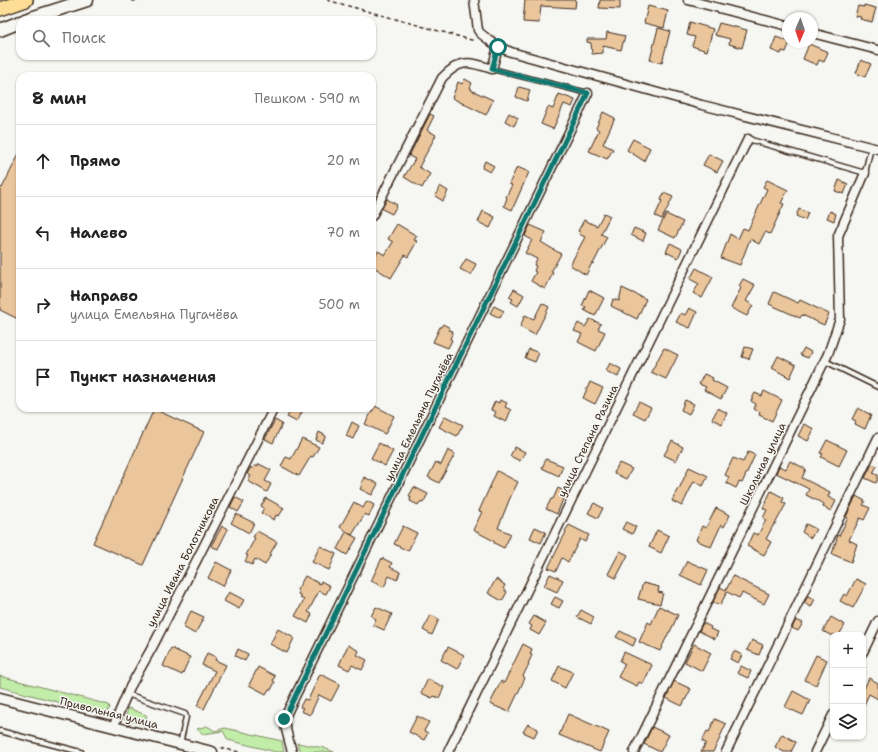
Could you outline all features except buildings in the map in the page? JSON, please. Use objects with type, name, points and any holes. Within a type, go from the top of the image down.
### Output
[{"type":"main road","points":[[0,9],[26,0]]},
{"type":"main road","points":[[38,16],[88,0]]},
{"type":"main road","points":[[0,30],[16,24]]},
{"type":"street","points":[[474,0],[478,30],[498,47],[511,52],[702,105],[874,148]]},
{"type":"street","points":[[688,0],[782,24]]},
{"type":"street","points":[[818,35],[878,50]]},
{"type":"street","points":[[376,208],[442,78],[456,65],[469,63],[478,64],[492,69],[498,47]]},
{"type":"street","name":"улица Емельяна Пугачёва","points":[[292,752],[284,719],[588,93]]},
{"type":"street","name":"улица Степана Разина","points":[[448,752],[748,139]]},
{"type":"street","name":"Школьная улица","points":[[634,752],[825,361],[840,319],[838,236],[865,173]]},
{"type":"street","name":"улица Ивана Болотникова","points":[[113,727],[127,694],[272,412]]},
{"type":"street","points":[[726,752],[878,438]]},
{"type":"street","points":[[866,646],[878,621]]},
{"type":"street","name":"Привольная улица","points":[[0,698],[212,752]]},
{"type":"street","points":[[815,752],[830,721]]},
{"type":"lane","points":[[492,69],[588,93]]},
{"type":"lane","points":[[748,139],[865,173],[874,148]]},
{"type":"lane","points":[[825,361],[878,387]]},
{"type":"lane","points":[[127,694],[185,714],[186,717],[180,744]]},
{"type":"lane","points":[[0,731],[82,752]]},
{"type":"path","points":[[132,1],[140,0]]},
{"type":"path","points":[[327,0],[476,41]]},
{"type":"green space","points":[[0,676],[109,705],[110,708],[104,714],[0,687]]},
{"type":"green space","points":[[128,708],[146,715],[148,725],[125,720]]},
{"type":"green space","points":[[207,726],[215,731],[225,728],[282,741],[284,752],[276,752],[228,740],[223,731],[203,734],[197,729]]},
{"type":"green space","points":[[297,743],[324,748],[334,752],[300,752]]},
{"type":"route","points":[[284,719],[588,93],[492,69],[498,47]]}]
